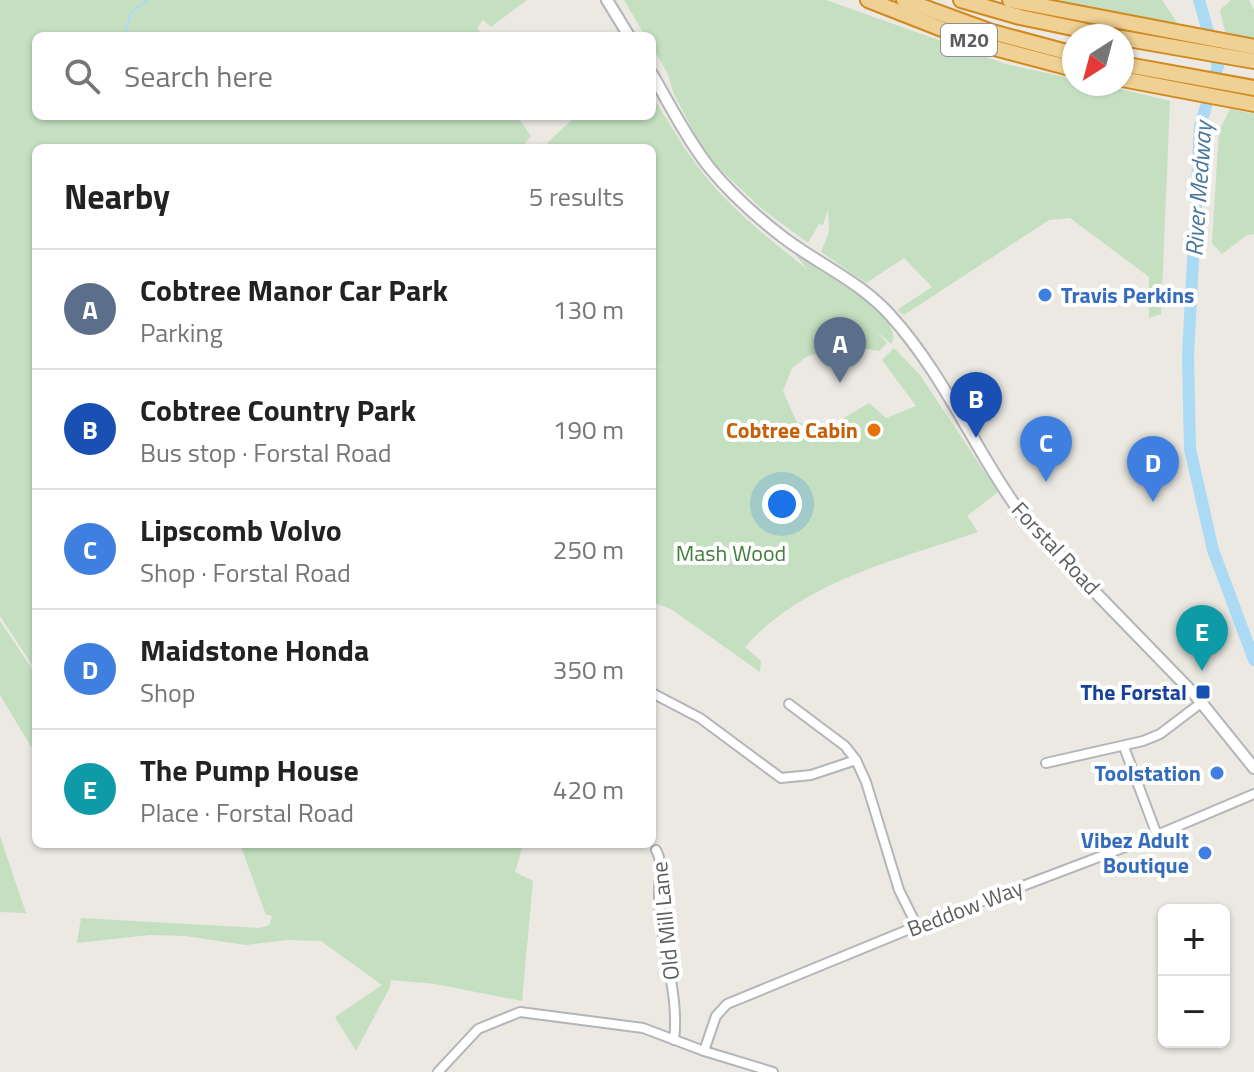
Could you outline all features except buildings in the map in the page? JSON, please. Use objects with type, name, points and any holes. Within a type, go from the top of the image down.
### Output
[{"type":"highway","name":"M20","points":[[868,0],[972,41],[1062,66]]},
{"type":"highway","name":"M20","points":[[904,0],[992,32],[1062,51]]},
{"type":"highway","name":"M20","points":[[961,0],[1062,26]]},
{"type":"highway","name":"M20","points":[[1010,0],[1093,24]]},
{"type":"highway","name":"M20","points":[[1134,35],[1249,53]]},
{"type":"highway","points":[[1134,74],[1254,88]]},
{"type":"highway","points":[[1134,75],[1254,104]]},
{"type":"street","points":[[607,0],[627,32]]},
{"type":"street","name":"Forstal Road","points":[[656,81],[698,151],[723,183],[785,238],[849,279],[890,315],[935,374],[1007,496],[1028,523],[1066,564],[1107,601],[1201,703],[1254,768]]},
{"type":"street","points":[[656,695],[700,718],[781,778],[811,775],[856,760]]},
{"type":"street","points":[[1046,763],[1124,747],[1160,734],[1201,703]]},
{"type":"street","points":[[789,704],[845,746],[856,760],[866,782],[899,890],[917,926]]},
{"type":"street","points":[[1124,747],[1157,835]]},
{"type":"street","name":"Beddow Way","points":[[704,1051],[716,1016],[727,1004],[1254,794]]},
{"type":"street","name":"Old Mill Lane","points":[[656,850],[660,862],[661,929],[676,1013],[674,1040]]},
{"type":"street","points":[[438,1072],[478,1029],[520,1012],[620,1023],[773,1072]]},
{"type":"green space","points":[[0,0],[527,0],[491,27],[483,20],[477,28],[480,32],[32,32],[32,120],[520,120],[531,136],[524,144],[32,144],[32,665],[0,616]]},
{"type":"green space","points":[[624,0],[826,0],[1006,64],[1062,76],[1062,96],[1134,96],[1134,92],[1170,101],[1161,314],[1149,318],[1149,277],[1070,218],[1049,220],[904,315],[897,310],[932,287],[904,258],[866,283],[821,252],[829,232],[828,210],[823,225],[819,224],[808,243],[761,208],[706,156],[656,54],[656,32],[643,32]]},
{"type":"green space","points":[[1057,0],[1162,0],[1180,27]]},
{"type":"green space","points":[[1231,0],[1249,0],[1254,10],[1254,40],[1225,32],[1220,10]]},
{"type":"green space","name":"Mash Wood","points":[[656,102],[695,163],[733,207],[808,270],[789,247],[855,291],[886,320],[893,333],[891,344],[875,330],[887,343],[879,351],[844,345],[806,357],[792,368],[783,391],[797,423],[836,423],[869,403],[886,418],[916,406],[882,360],[894,348],[920,375],[998,492],[967,516],[978,532],[853,575],[794,605],[768,624],[745,647],[761,661],[760,672],[671,609],[656,603],[656,367],[664,366],[656,366],[656,144],[547,143],[572,120],[656,120]]},
{"type":"green space","points":[[1230,109],[1254,114],[1254,234],[1247,235],[1222,254],[1212,243],[1219,131]]},
{"type":"green space","points":[[0,621],[32,669],[32,748],[0,695]]},
{"type":"green space","points":[[0,836],[26,913],[0,912]]},
{"type":"green space","points":[[241,848],[522,848],[515,872],[533,881],[522,1001],[435,984],[391,980],[356,1051],[335,1017],[382,985],[321,941],[287,940],[246,945],[185,936],[150,935],[77,943],[81,918],[259,928],[269,925],[272,918],[266,915]]},
{"type":"waterway","points":[[125,32],[131,13],[147,0]]},
{"type":"waterway","name":"River Medway","points":[[1199,0],[1218,66],[1200,126],[1188,356],[1190,449],[1213,550],[1254,660]]},
{"type":"place","name":"Travis Perkins","points":[[1045,295]]},
{"type":"place","name":"Cobtree Manor Car Park","points":[[840,383]]},
{"type":"place","name":"Cobtree Cabin","points":[[874,430]]},
{"type":"place","name":"Cobtree Country Park","points":[[976,438]]},
{"type":"place","name":"Lipscomb Volvo","points":[[1046,482]]},
{"type":"place","name":"Maidstone Honda","points":[[1153,502]]},
{"type":"place","name":"The Pump House","points":[[1202,671]]},
{"type":"place","name":"The Forstal","points":[[1203,692]]},
{"type":"place","name":"Toolstation","points":[[1217,773]]},
{"type":"place","name":"Vibez Adult Boutique","points":[[1205,853]]}]
